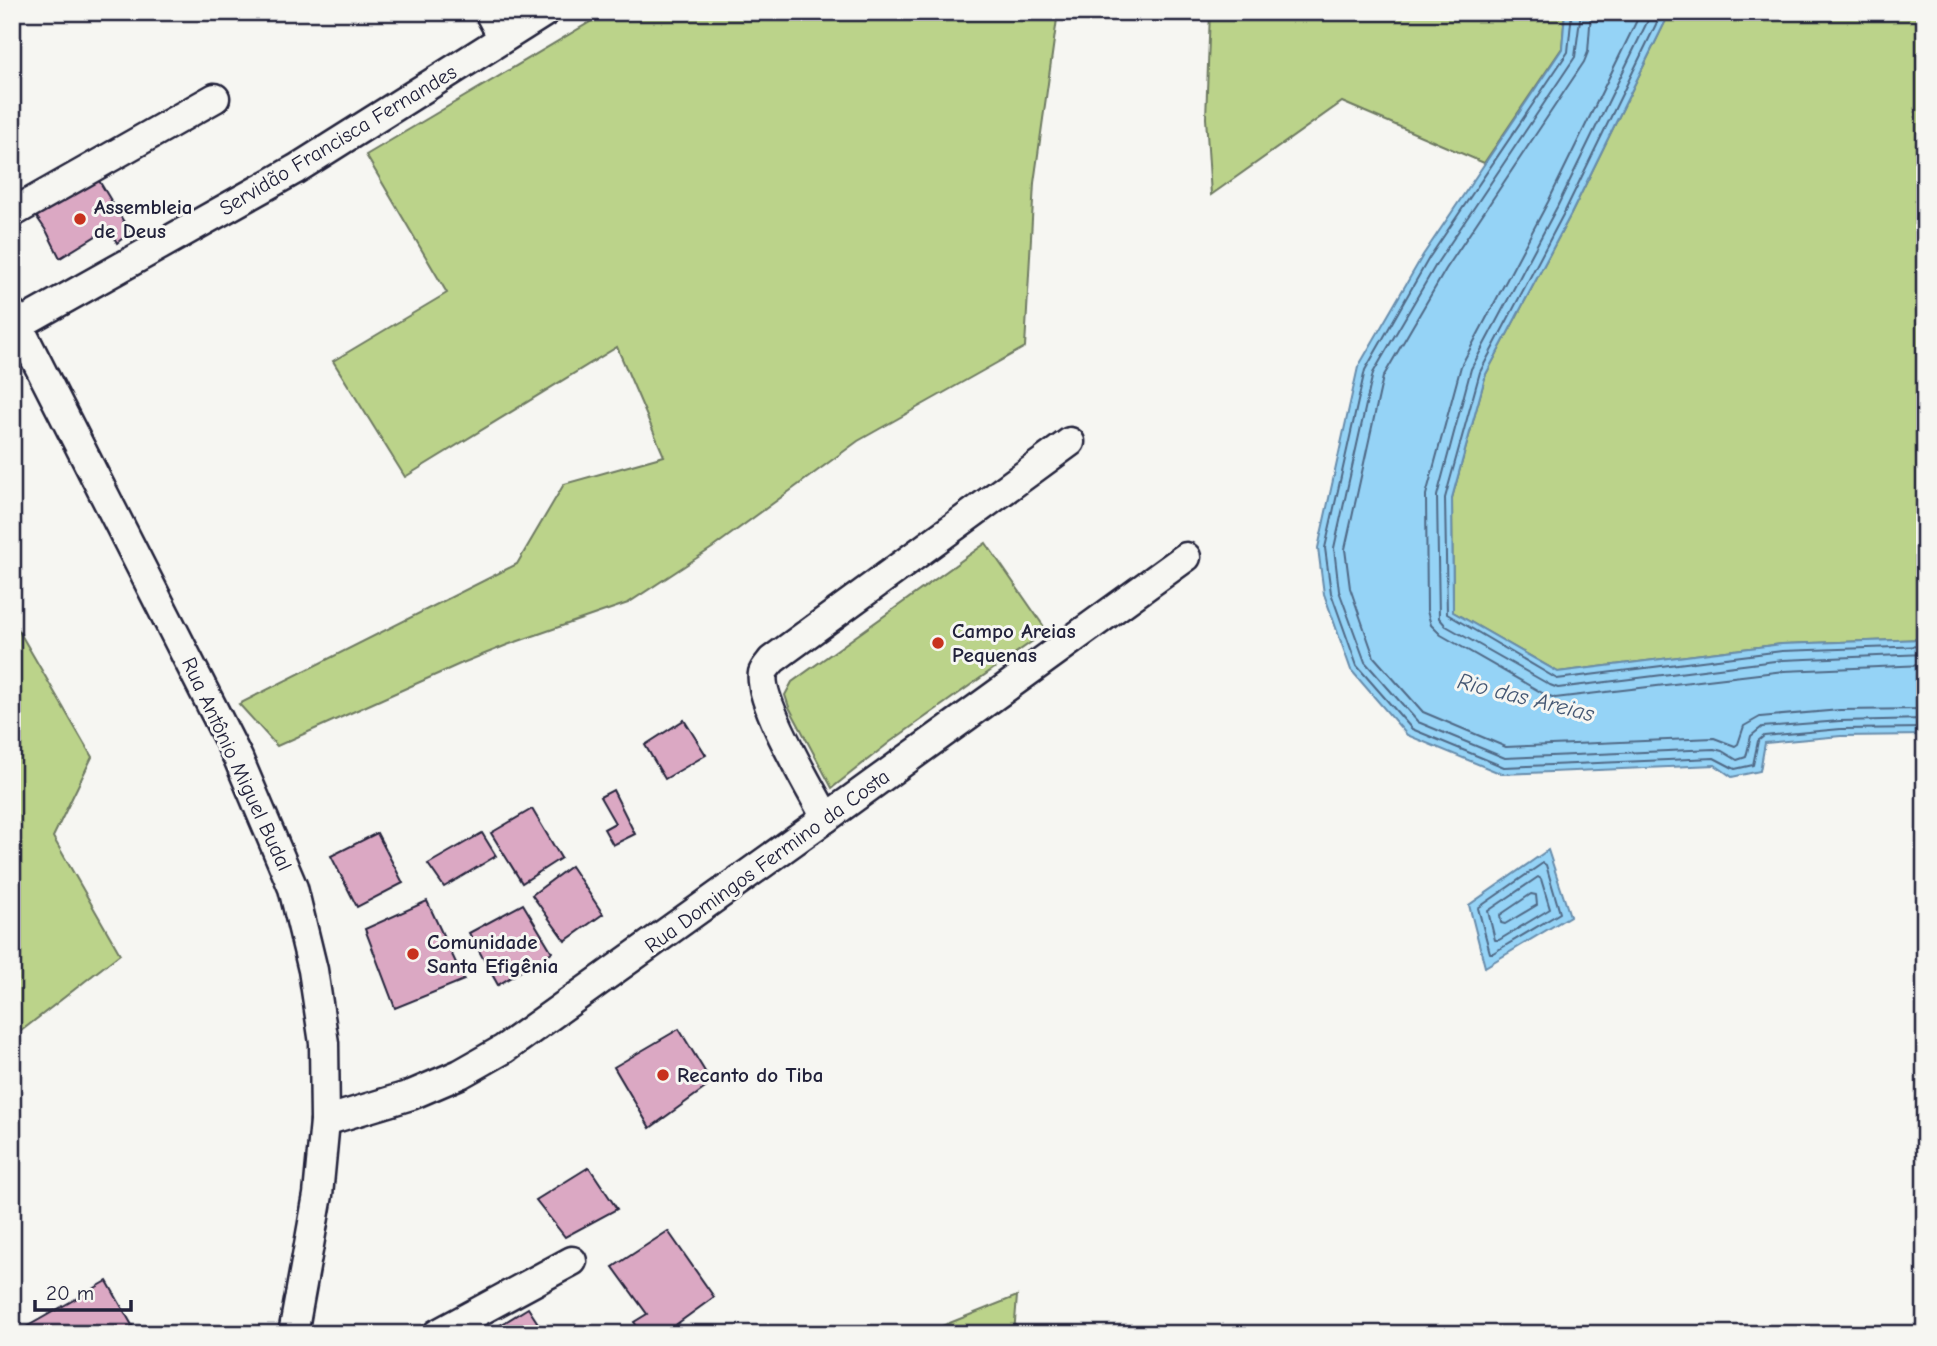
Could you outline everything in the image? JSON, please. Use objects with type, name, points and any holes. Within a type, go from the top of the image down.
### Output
[{"type":"street","points":[[489,12],[503,38]]},
{"type":"street","name":"Servidão Francisca Fernandes","points":[[15,319],[296,169],[545,12]]},
{"type":"street","points":[[12,213],[215,98]]},
{"type":"street","name":"Rua Antônio Miguel Budal","points":[[15,319],[238,758],[293,888],[313,970],[324,1043],[325,1121],[318,1195],[293,1334]]},
{"type":"street","points":[[826,818],[772,712],[763,687],[763,672],[772,660],[1070,442]]},
{"type":"street","name":"Rua Domingos Fermino da Costa","points":[[325,1121],[411,1095],[460,1074],[504,1049],[1186,557]]},
{"type":"street","points":[[437,1334],[572,1261]]},
{"type":"green space","points":[[607,12],[1058,12],[1034,183],[1025,347],[858,441],[712,548],[628,603],[460,664],[277,746],[239,704],[517,564],[564,484],[664,456],[617,347],[405,477],[333,361],[447,293],[366,155]]},
{"type":"green space","points":[[1210,12],[1565,12],[1562,48],[1484,163],[1342,102],[1211,195],[1206,118]]},
{"type":"green space","points":[[1670,12],[1925,12],[1925,639],[1782,644],[1558,672],[1453,612],[1452,498],[1486,374],[1571,214]]},
{"type":"green space","name":"Campo Areias Pequenas","points":[[986,543],[1047,631],[890,742],[832,788],[789,707],[785,695],[792,682]]},
{"type":"green space","points":[[12,619],[92,757],[53,837],[120,954],[12,1038]]},
{"type":"green space","points":[[1017,1296],[1014,1334],[922,1334]]},
{"type":"water","name":"Rio das Areias","points":[[1565,12],[1670,12],[1571,214],[1486,374],[1452,498],[1453,612],[1558,672],[1782,644],[1925,639],[1925,735],[1841,736],[1765,743],[1760,771],[1732,777],[1715,765],[1502,774],[1407,735],[1351,670],[1324,594],[1318,548],[1358,367],[1423,255],[1562,49]]},
{"type":"water","points":[[1548,850],[1570,916],[1485,967],[1469,905]]},
{"type":"building","name":"Assembleia de Deus","points":[[95,174],[130,232],[117,243],[109,228],[60,258],[32,210]]},
{"type":"building","points":[[684,720],[706,755],[665,779],[645,745]]},
{"type":"building","points":[[613,790],[635,834],[613,845],[604,829],[615,823],[600,797]]},
{"type":"building","points":[[532,809],[561,858],[522,883],[491,833]]},
{"type":"building","points":[[377,833],[403,883],[357,907],[331,856]]},
{"type":"building","points":[[482,833],[496,856],[444,887],[428,864]]},
{"type":"building","points":[[571,866],[603,914],[565,941],[532,895]]},
{"type":"building","name":"Comunidade Santa Efigênia","points":[[427,901],[464,980],[395,1008],[365,929]]},
{"type":"building","points":[[523,904],[552,952],[498,985],[469,933]]},
{"type":"building","name":"Recanto do Tiba","points":[[679,1029],[712,1083],[650,1128],[614,1067]]},
{"type":"building","points":[[589,1167],[617,1209],[565,1237],[536,1200]]},
{"type":"building","points":[[668,1231],[714,1297],[663,1334],[643,1334],[634,1322],[647,1314],[613,1267]]},
{"type":"building","points":[[107,1281],[137,1334],[14,1334]]},
{"type":"building","points":[[528,1308],[545,1334],[497,1334],[494,1329]]},
{"type":"place","name":"Assembleia de Deus","points":[[80,219]]},
{"type":"place","name":"Campo Areias Pequenas","points":[[938,643]]},
{"type":"place","name":"Comunidade Santa Efigênia","points":[[413,954]]},
{"type":"place","name":"Recanto do Tiba","points":[[663,1075]]}]
